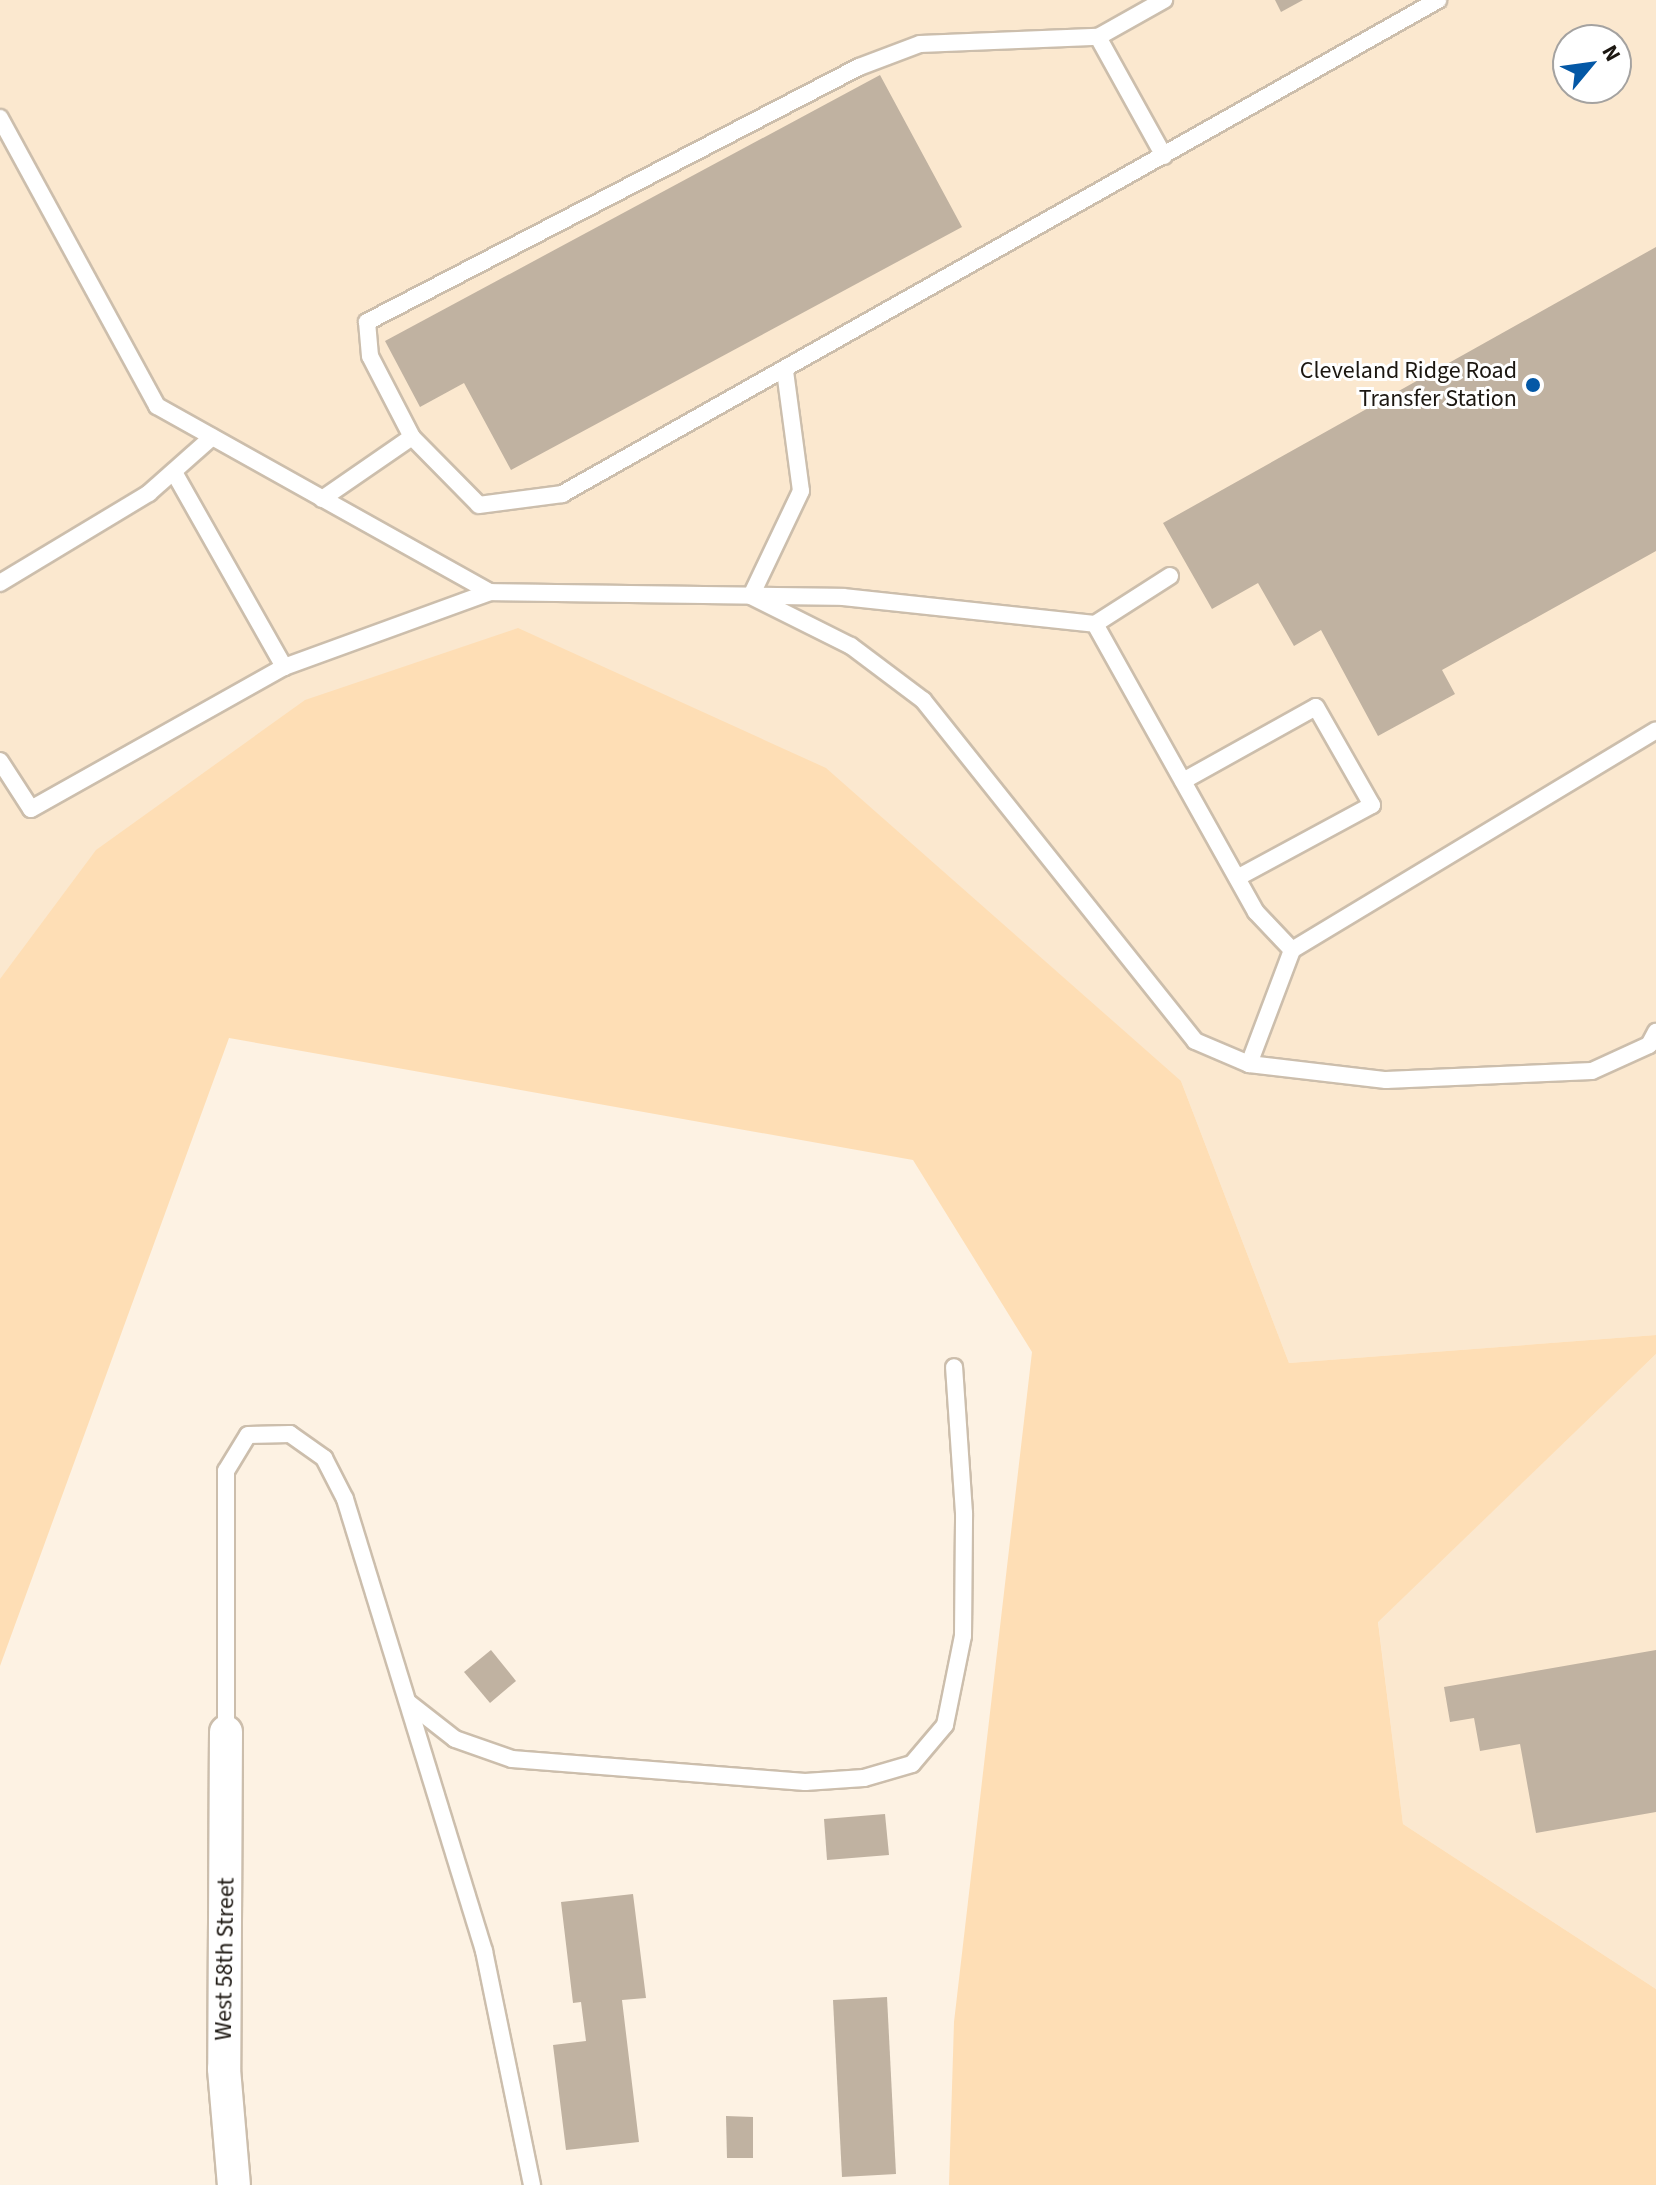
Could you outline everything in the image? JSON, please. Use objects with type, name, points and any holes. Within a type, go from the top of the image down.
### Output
[{"type":"street","name":"West 58th Street","points":[[226,1732],[224,2069],[234,2185]]},
{"type":"lane","points":[[1164,0],[1098,37],[920,44],[859,67],[367,322],[370,356],[412,437],[479,505],[514,506],[562,494],[785,371],[1438,0]]},
{"type":"lane","points":[[1098,37],[1164,156]]},
{"type":"lane","points":[[0,118],[157,406],[490,592]]},
{"type":"lane","points":[[751,596],[801,491],[785,371]]},
{"type":"lane","points":[[0,583],[175,474],[212,437]]},
{"type":"lane","points":[[322,499],[412,437]]},
{"type":"lane","points":[[175,474],[284,667]]},
{"type":"lane","points":[[0,761],[31,809],[284,667],[490,592],[843,597],[1095,624],[1170,576]]},
{"type":"lane","points":[[751,596],[851,646],[923,700],[1195,1041],[1249,1064],[1386,1080],[1592,1071],[1649,1045],[1656,1032]]},
{"type":"lane","points":[[1095,624],[1256,912],[1292,950]]},
{"type":"lane","points":[[1183,781],[1316,707],[1372,805],[1237,878]]},
{"type":"lane","points":[[1249,1064],[1292,950],[1656,730]]},
{"type":"lane","points":[[409,1703],[455,1739],[512,1759],[805,1782],[864,1778],[912,1764],[945,1725],[963,1636],[964,1513],[954,1367]]},
{"type":"lane","points":[[226,1732],[226,1471],[248,1435],[267,1431],[290,1434],[324,1458],[345,1499],[484,1951],[532,2185]]},
{"type":"shaded area","points":[[0,0],[1656,0],[1656,1335],[1289,1363],[1181,1081],[0,979]]},
{"type":"shaded area","points":[[518,628],[826,768],[1181,1081],[1289,1363],[1656,1335],[1656,1354],[1378,1622],[1403,1824],[1656,1989],[1656,2185],[949,2185],[954,2022],[1032,1352],[913,1160],[229,1038],[0,1666],[0,979],[96,850],[305,700]]},
{"type":"shaded area","points":[[1656,1354],[1656,1989],[1403,1824],[1378,1621]]},
{"type":"building","points":[[1275,0],[1303,0],[1281,12]]},
{"type":"building","points":[[880,75],[962,227],[511,470],[464,383],[420,407],[385,341]]},
{"type":"building","name":"Cleveland Ridge Road Transfer Station","points":[[1656,247],[1656,551],[1442,670],[1455,694],[1378,736],[1321,630],[1294,646],[1258,583],[1212,609],[1163,523]]},
{"type":"building","points":[[491,1650],[516,1681],[490,1703],[464,1672]]},
{"type":"building","points":[[1656,1650],[1656,1812],[1536,1833],[1520,1744],[1480,1751],[1474,1718],[1450,1722],[1444,1687]]},
{"type":"building","points":[[885,1814],[889,1855],[827,1860],[824,1819]]},
{"type":"building","points":[[633,1894],[646,1998],[622,2000],[639,2142],[566,2150],[553,2045],[586,2041],[581,2002],[573,2003],[561,1902]]},
{"type":"building","points":[[887,1997],[896,2174],[842,2177],[833,2000]]},
{"type":"building","points":[[726,2116],[753,2117],[753,2158],[727,2158]]},
{"type":"place","name":"Cleveland Ridge Road Transfer Station","points":[[1533,385]]}]
